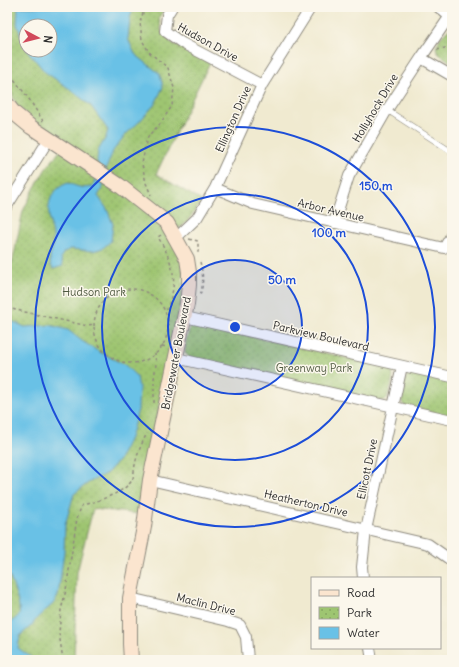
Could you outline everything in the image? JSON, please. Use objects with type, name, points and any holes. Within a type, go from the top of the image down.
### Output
[{"type":"street","name":"Hudson Drive","points":[[172,7],[167,15],[165,31],[182,43],[262,85]]},
{"type":"street","name":"Ellington Drive","points":[[173,233],[197,218],[216,188],[262,85],[311,7]]},
{"type":"street","points":[[438,7],[451,15]]},
{"type":"street","name":"Hollyhock Drive","points":[[334,223],[349,176],[387,110],[451,15]]},
{"type":"street","points":[[421,58],[452,76]]},
{"type":"street","name":"Bridgewater Boulevard","points":[[7,104],[14,113],[31,127],[119,185],[167,223],[186,259],[189,272],[185,317],[150,480],[144,527],[130,598],[131,660]]},
{"type":"street","points":[[7,206],[49,139]]},
{"type":"street","name":"Arbor Avenue","points":[[216,188],[253,204],[444,248],[452,234]]},
{"type":"street","name":"Parkview Boulevard","points":[[185,317],[452,378]]},
{"type":"street","points":[[176,358],[452,420]]},
{"type":"street","name":"Ellicott Drive","points":[[363,577],[362,567],[366,530],[402,366]]},
{"type":"street","name":"Heatherton Drive","points":[[150,480],[428,544],[452,561]]},
{"type":"street","name":"Maclin Drive","points":[[130,598],[240,625],[246,637],[248,660]]},
{"type":"street","points":[[370,649],[372,660]]},
{"type":"lane","points":[[387,110],[452,152]]},
{"type":"path","points":[[145,7],[140,22],[142,40],[149,52],[168,68],[174,88],[172,106],[160,124],[149,135],[146,142],[142,164],[146,183],[152,196]]},
{"type":"path","points":[[437,50],[452,46]]},
{"type":"path","points":[[7,70],[47,124]]},
{"type":"path","points":[[166,313],[173,288],[172,272],[167,254],[158,237],[173,233]]},
{"type":"path","points":[[131,289],[142,290],[153,295],[161,303],[166,313],[168,322],[162,346],[155,354],[145,360],[133,363],[121,361],[110,356],[102,348],[96,337],[95,325],[97,314],[102,304],[110,296],[120,290],[131,289]]},
{"type":"path","points":[[7,308],[88,326],[95,325]]},
{"type":"path","points":[[154,408],[155,354]]},
{"type":"path","points":[[63,660],[59,634],[61,610],[66,590],[77,518],[82,505],[100,500],[128,485],[133,478],[142,443],[150,429]]},
{"type":"green space","name":"Hudson Park","points":[[7,7],[165,7],[159,18],[162,33],[172,43],[211,60],[156,174],[202,201],[186,223],[173,233],[183,265],[182,300],[164,379],[140,514],[93,509],[77,572],[74,660],[7,660],[7,272],[13,260],[23,211],[45,170],[66,143],[38,124],[17,106],[7,82]]},
{"type":"green space","points":[[452,26],[452,63],[439,54],[436,48],[440,38]]},
{"type":"green space","name":"Greenway Park","points":[[197,324],[387,367],[393,374],[390,390],[386,400],[380,401],[190,358],[185,353],[185,346],[192,325]]},
{"type":"green space","points":[[408,374],[415,374],[452,383],[452,417],[404,406],[401,394]]},
{"type":"water","points":[[18,7],[134,7],[130,18],[128,39],[135,54],[160,74],[163,87],[155,104],[125,135],[113,151],[106,169],[104,185],[98,196],[107,209],[113,224],[111,241],[103,248],[93,251],[71,249],[64,252],[61,257],[63,266],[53,269],[50,261],[53,246],[53,234],[49,215],[49,203],[57,189],[68,183],[83,188],[93,186],[98,171],[98,151],[106,137],[108,130],[91,106],[45,72],[34,58],[58,58],[58,18],[18,18],[18,27],[17,24]]},
{"type":"water","points":[[7,319],[25,327],[50,325],[68,330],[96,350],[125,365],[137,377],[139,387],[138,410],[130,438],[119,460],[107,473],[88,483],[74,494],[65,525],[64,552],[58,596],[53,604],[20,636],[18,648],[35,660],[7,660],[7,625],[19,615],[19,606],[7,569]]}]
